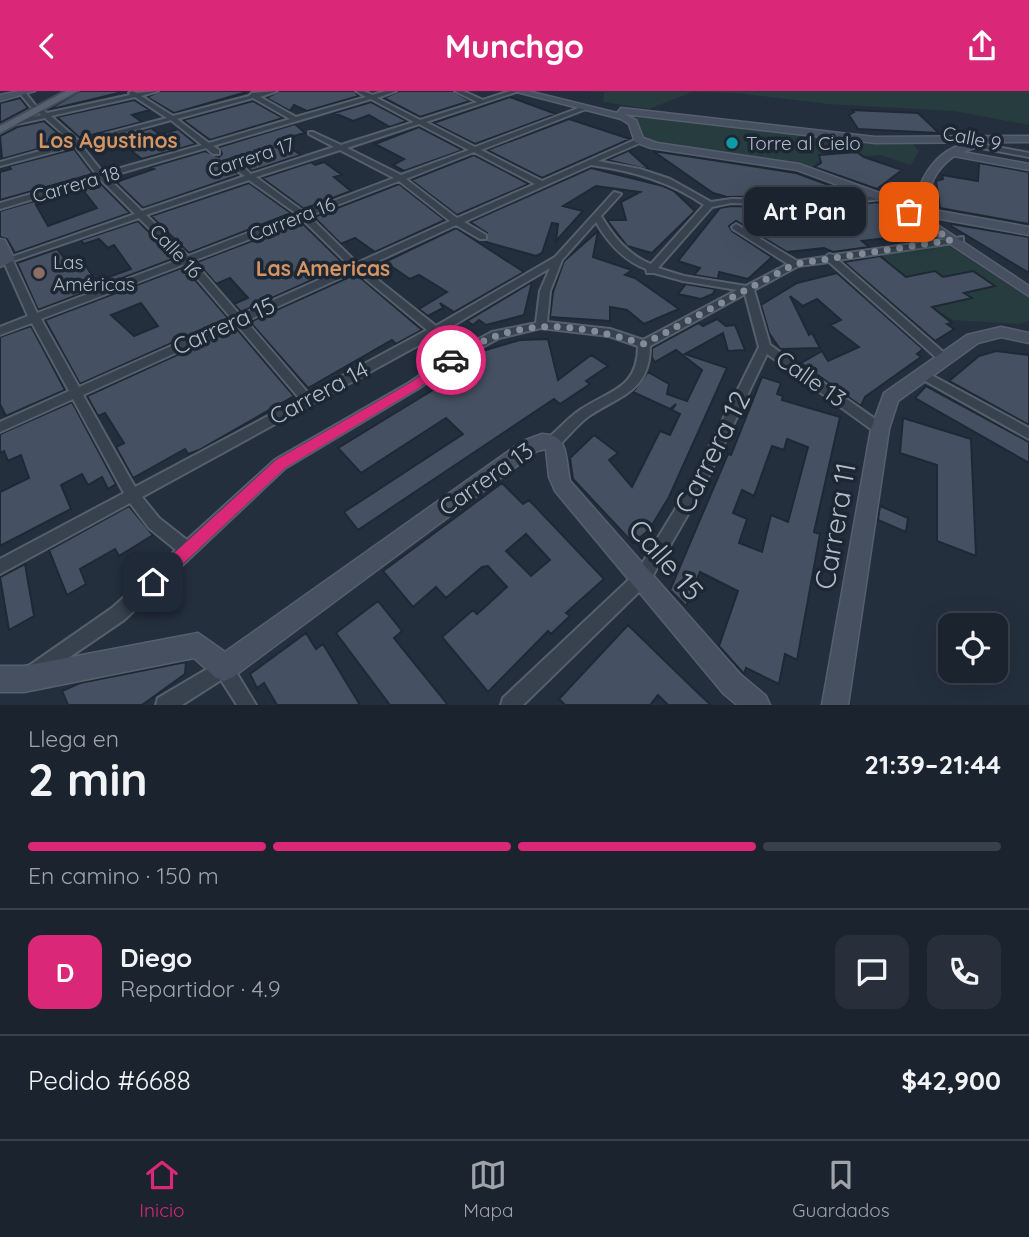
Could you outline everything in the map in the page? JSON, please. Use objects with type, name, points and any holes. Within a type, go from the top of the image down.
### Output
[{"type":"main road","points":[[0,123],[40,111],[62,91]]},
{"type":"main road","points":[[0,130],[74,91]]},
{"type":"main road","points":[[516,91],[638,119],[909,141],[1029,141]]},
{"type":"main road","points":[[536,91],[638,119]]},
{"type":"main road","points":[[0,98],[25,92]]},
{"type":"main road","points":[[638,119],[639,139],[673,149],[799,167],[922,212],[1029,231]]},
{"type":"main road","name":"Calle 9","points":[[909,141],[1029,167]]},
{"type":"main road","points":[[1029,141],[979,145],[951,152],[927,177],[920,195],[922,212],[1029,292]]},
{"type":"main road","points":[[895,202],[920,195]]},
{"type":"main road","points":[[895,202],[1029,283]]},
{"type":"main road","points":[[0,243],[4,262]]},
{"type":"main road","name":"Carrera 11","points":[[835,705],[880,429],[890,398],[973,339],[1001,332],[1029,338]]},
{"type":"main road","name":"Carrera 13","points":[[224,669],[530,446],[540,442],[552,443]]},
{"type":"main road","name":"Calle 15","points":[[552,443],[558,450],[557,473],[562,485],[732,684],[757,705]]},
{"type":"main road","points":[[12,679],[198,645],[224,669]]},
{"type":"street","points":[[40,111],[155,91]]},
{"type":"street","points":[[246,91],[296,120]]},
{"type":"street","points":[[0,164],[274,91]]},
{"type":"street","points":[[359,91],[540,183]]},
{"type":"street","name":"Carrera 18","points":[[0,206],[393,91]]},
{"type":"street","points":[[458,91],[483,102]]},
{"type":"street","name":"Carrera 17","points":[[4,262],[252,176],[516,91]]},
{"type":"street","name":"Calle 16","points":[[25,92],[40,111],[78,144],[102,177],[187,260],[307,399]]},
{"type":"street","points":[[132,93],[172,118],[216,152]]},
{"type":"street","name":"Carrera 16","points":[[0,331],[584,108]]},
{"type":"street","points":[[311,133],[399,177],[455,221],[483,237]]},
{"type":"street","name":"Carrera 15","points":[[0,427],[639,139]]},
{"type":"street","points":[[979,145],[1029,155]]},
{"type":"street","points":[[589,162],[635,168],[661,177],[709,205]]},
{"type":"street","points":[[240,169],[302,214],[355,266],[435,331]]},
{"type":"street","name":"Carrera 14","points":[[0,567],[435,331],[558,259],[617,194]]},
{"type":"street","points":[[650,271],[709,205],[740,200],[820,203],[881,197]]},
{"type":"street","points":[[597,216],[612,244],[650,271],[749,289]]},
{"type":"street","points":[[736,227],[795,264]]},
{"type":"street","points":[[12,679],[118,614],[280,464],[496,335],[541,325],[610,333],[644,344],[795,264],[955,239]]},
{"type":"street","points":[[829,257],[944,358]]},
{"type":"street","points":[[541,325],[547,282],[558,259]]},
{"type":"street","points":[[4,262],[133,496],[154,523],[188,550]]},
{"type":"street","name":"Calle 13","points":[[749,289],[765,347],[880,429]]},
{"type":"street","name":"Carrera 13","points":[[552,443],[584,414],[635,382],[646,359],[644,344]]},
{"type":"street","name":"Carrera 12","points":[[510,705],[643,577],[697,486],[765,347]]},
{"type":"street","points":[[922,374],[1029,434]]},
{"type":"street","points":[[224,669],[247,705]]},
{"type":"street","name":"Carrera 13","points":[[165,705],[224,669]]},
{"type":"green space","points":[[572,91],[1029,91],[1029,125],[954,111],[828,104],[736,93],[692,92],[649,109],[603,102],[604,92]]},
{"type":"green space","points":[[642,116],[913,144],[919,151],[911,165],[880,155],[824,159],[816,163],[821,175],[723,152],[717,154],[673,149],[639,140],[633,118]]},
{"type":"green space","points":[[943,242],[1029,298],[1029,321],[1020,324],[953,320],[906,291],[900,274],[879,252]]},
{"type":"building","points":[[80,91],[127,91],[48,110]]},
{"type":"building","points":[[160,91],[250,91],[174,113],[147,97]]},
{"type":"building","points":[[279,91],[354,91],[359,96],[307,111],[294,105],[290,111],[266,98]]},
{"type":"building","points":[[399,91],[453,91],[470,101],[420,117],[384,98]]},
{"type":"building","points":[[510,97],[556,114],[475,144],[433,123]]},
{"type":"building","points":[[20,98],[28,108],[0,123],[0,103]]},
{"type":"building","points":[[134,100],[150,110],[132,115],[142,122],[80,138],[57,117]]},
{"type":"building","points":[[253,101],[283,118],[210,140],[183,120]]},
{"type":"building","points":[[371,102],[407,121],[390,127],[369,115],[353,121],[334,113]]},
{"type":"building","points":[[852,110],[918,113],[939,133],[858,129],[849,115],[854,112]]},
{"type":"building","points":[[569,119],[630,139],[542,178],[487,150]]},
{"type":"building","points":[[44,121],[67,141],[2,159],[0,136],[17,127]]},
{"type":"building","points":[[295,124],[305,133],[286,138],[293,143],[286,145],[301,155],[252,171],[245,165],[237,164],[234,171],[239,175],[143,208],[116,182],[154,169],[151,167],[205,151],[219,157],[222,154],[219,147]]},
{"type":"building","points":[[419,127],[463,150],[404,171],[393,165],[404,159],[375,144]]},
{"type":"building","points":[[151,128],[160,135],[178,129],[196,144],[142,159],[121,143],[115,145],[111,140]]},
{"type":"building","points":[[74,149],[93,174],[0,200],[0,172],[11,169],[9,166]]},
{"type":"building","points":[[632,149],[630,152],[650,170],[607,160]]},
{"type":"building","points":[[653,151],[796,173],[856,195],[727,197],[713,193]]},
{"type":"building","points":[[857,152],[902,170],[877,189],[814,167],[821,163],[819,155]]},
{"type":"building","points":[[474,155],[529,184],[457,215],[411,180]]},
{"type":"building","points":[[311,162],[315,165],[324,162],[342,175],[334,177],[351,191],[304,209],[262,178]]},
{"type":"building","points":[[979,163],[1029,172],[1029,224],[940,208],[936,181],[943,179],[942,175],[978,181]]},
{"type":"building","points":[[591,168],[663,186],[674,191],[695,211],[652,253],[627,246],[607,220],[626,220],[621,202],[640,192],[596,186],[563,206],[583,211],[556,241],[558,224],[552,223],[542,253],[536,256],[486,242],[487,233],[470,222]]},
{"type":"building","points":[[99,182],[130,213],[15,253],[7,239],[0,237],[0,211]],"holes":[[[82,189],[97,208],[48,226],[36,205],[41,204],[38,201]]]},
{"type":"building","points":[[249,183],[291,213],[189,253],[151,216]]},
{"type":"building","points":[[399,184],[445,220],[375,252],[355,238],[341,244],[314,217]]},
{"type":"building","points":[[877,202],[906,213],[908,219],[929,233],[862,241],[869,247],[833,252],[824,248],[787,252],[736,221],[729,226],[732,231],[772,257],[748,279],[719,272],[718,279],[694,275],[700,268],[678,261],[720,208],[731,206],[820,209]]},
{"type":"building","points":[[138,221],[175,258],[38,310],[17,263],[57,249],[65,259],[79,255],[95,280],[103,279],[131,269],[114,245],[108,248],[99,239],[84,244],[81,240]]},
{"type":"building","points":[[301,222],[345,265],[241,312],[234,304],[248,298],[230,278],[216,284],[197,262]]},
{"type":"building","points":[[951,226],[1029,237],[1029,273]]},
{"type":"building","points":[[456,228],[524,272],[454,312],[440,303],[443,308],[428,316],[419,309],[447,292],[419,275],[410,279],[385,262]]},
{"type":"building","points":[[598,231],[593,257],[632,270],[625,275],[635,278],[679,309],[644,324],[627,310],[610,307],[610,321],[550,317],[553,292],[564,261]]},
{"type":"building","points":[[880,256],[906,277],[935,271],[943,277],[973,271],[995,286],[964,293],[972,298],[932,307],[952,323],[947,324],[954,329],[935,341],[844,262]]},
{"type":"building","points":[[184,267],[228,318],[80,384],[45,320]],"holes":[[[141,303],[158,326],[134,336],[111,315]]]},
{"type":"building","points":[[837,273],[923,349],[917,354],[921,357],[865,397],[861,406],[801,363],[822,351],[828,361],[859,347],[830,325],[841,320],[817,299],[803,306],[790,296],[809,335],[812,333],[820,348],[780,349],[769,333],[761,305],[797,283]]},
{"type":"building","points":[[356,274],[422,330],[396,344],[392,340],[308,388],[250,322]]},
{"type":"building","points":[[532,282],[524,315],[486,325],[479,320],[473,325],[467,321]]},
{"type":"building","points":[[686,284],[715,289],[713,294],[701,299],[678,294]]},
{"type":"building","points":[[717,319],[726,326],[735,325],[745,350],[728,351],[723,333],[685,354],[727,368],[669,497],[649,530],[633,543],[573,479],[570,458],[594,435],[618,453],[609,460],[632,487],[660,431],[670,435],[680,414],[672,410],[676,404],[670,409],[633,392],[648,372],[669,384],[667,394],[687,401],[702,370],[676,350],[655,362],[652,348],[698,323],[703,326]]},
{"type":"building","points":[[31,326],[65,390],[6,416],[0,404],[0,337]]},
{"type":"building","points":[[236,328],[294,396],[199,450],[188,454],[185,449],[133,478],[116,447],[124,443],[105,413],[98,416],[87,396]]},
{"type":"building","points":[[548,339],[558,380],[591,355],[608,366],[586,381],[590,384],[560,404],[554,399],[358,530],[344,512],[463,434],[446,418],[361,473],[338,448],[472,366],[467,359],[482,351],[520,340]]},
{"type":"building","points":[[996,351],[1029,355],[1029,425],[949,381],[979,356]]},
{"type":"building","points":[[762,377],[781,383],[777,394],[783,396],[782,400],[840,417],[814,532],[820,534],[797,660],[785,654],[779,684],[746,668],[744,674],[719,646],[738,591],[700,572],[686,606],[670,590],[728,454],[731,455]],"holes":[[[787,439],[808,447],[788,522],[771,515],[762,552],[739,543],[747,519],[733,513],[742,490],[754,496],[772,446],[784,450]]]},
{"type":"building","points":[[926,386],[1029,442],[1029,463],[915,398]]},
{"type":"building","points":[[72,402],[116,484],[108,489],[102,477],[88,485],[82,474],[61,485],[71,509],[0,546],[0,492],[29,478],[21,455],[8,461],[4,451],[0,453],[0,434]]},
{"type":"building","points":[[903,418],[971,439],[976,556],[937,541],[937,465],[900,453]]},
{"type":"building","points":[[502,483],[523,504],[529,500],[604,579],[566,613],[570,616],[551,634],[548,631],[488,692],[442,637],[473,610],[477,614],[507,587],[488,566],[482,567],[446,598],[436,587],[413,607],[383,571]],"holes":[[[526,534],[550,560],[531,576],[506,551]]]},
{"type":"building","points":[[129,506],[153,535],[119,556],[115,549],[80,569],[86,584],[67,595],[49,550]]},
{"type":"building","points":[[880,506],[908,518],[906,532],[878,520]]},
{"type":"building","points":[[25,564],[34,616],[9,630],[0,577]]},
{"type":"building","points":[[378,601],[402,631],[394,638],[448,705],[390,705],[336,633]]},
{"type":"building","points":[[628,625],[711,705],[668,705],[658,695],[650,705],[565,705],[559,699]]},
{"type":"building","points":[[306,633],[316,649],[323,644],[360,705],[277,705],[264,683],[257,688],[250,674]]},
{"type":"building","points":[[186,662],[185,674],[142,705],[68,705],[62,691],[80,683]]},
{"type":"way so far","points":[[451,360],[496,335],[541,325],[610,333],[644,344],[795,264],[951,240],[909,212]]},
{"type":"place","name":"Torre al Cielo","points":[[732,143]]},
{"type":"place","name":"Art Pan","points":[[909,212]]},
{"type":"place","name":"Las Américas","points":[[39,273]]},
{"type":"district","name":"Los Agustinos","points":[[108,141]]},
{"type":"district","name":"Las Americas","points":[[323,269]]},
{"type":"route","points":[[153,582],[280,464],[414,386],[451,360]]}]
